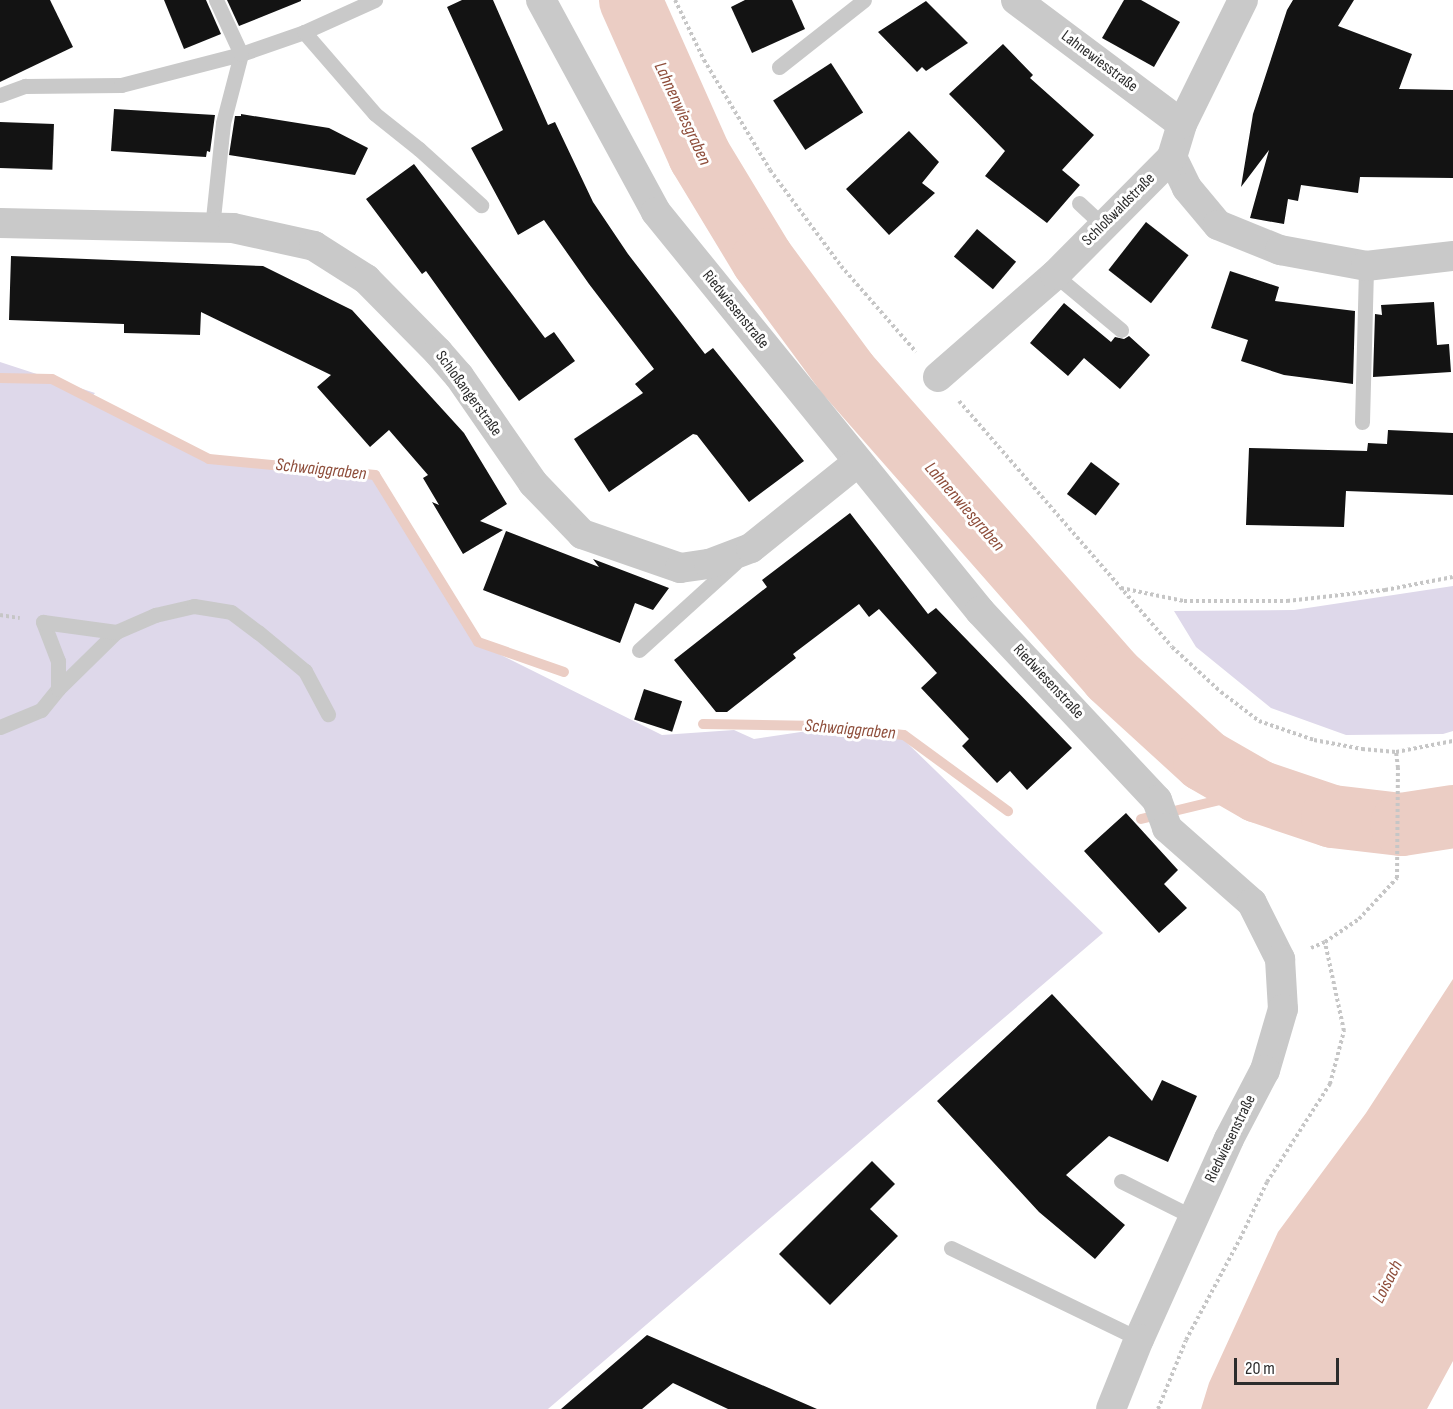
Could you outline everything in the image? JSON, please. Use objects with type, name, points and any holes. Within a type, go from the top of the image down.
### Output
[{"type":"street","name":"Riedwiesenstraße","points":[[541,0],[656,212],[980,611],[1157,800],[1167,828],[1252,903],[1280,959],[1283,1009],[1265,1070],[1229,1139],[1138,1339],[1111,1409]]},
{"type":"street","name":"Lahnewiesstraße","points":[[1016,0],[1182,124]]},
{"type":"street","name":"Schloßwaldstraße","points":[[938,377],[1055,275],[1172,157],[1182,124],[1243,0]]},
{"type":"street","points":[[1172,157],[1187,188],[1218,225],[1280,250],[1366,266],[1453,256]]},
{"type":"street","name":"Schloßangerstraße","points":[[0,223],[233,228],[314,246],[366,279],[445,360],[533,483],[582,534],[680,568],[709,564],[751,548],[858,462]]},
{"type":"lane","points":[[212,228],[223,123],[241,54],[216,0]]},
{"type":"lane","points":[[0,95],[25,86],[122,85],[241,54],[304,32],[375,0]]},
{"type":"lane","points":[[779,67],[864,0]]},
{"type":"lane","points":[[304,32],[375,114],[419,149],[481,205]]},
{"type":"lane","points":[[1079,203],[1103,225]]},
{"type":"lane","points":[[1362,422],[1366,266]]},
{"type":"lane","points":[[1055,275],[1121,330]]},
{"type":"lane","points":[[639,650],[751,548]]},
{"type":"lane","points":[[0,727],[41,710],[58,689],[116,632],[155,615],[194,606],[231,612],[305,671],[328,714]]},
{"type":"lane","points":[[58,689],[58,661],[43,622],[116,632]]},
{"type":"lane","points":[[1121,1181],[1193,1219]]},
{"type":"lane","points":[[951,1248],[1138,1339]]},
{"type":"path","points":[[675,0],[704,60],[770,170],[841,266],[1057,518],[1172,647],[1221,692],[1259,721],[1314,740],[1362,749],[1396,752],[1453,741]]},
{"type":"path","points":[[1120,587],[1184,601],[1287,601],[1385,590],[1453,577]]},
{"type":"path","points":[[1280,959],[1325,942],[1359,919],[1397,878],[1399,862],[1396,752]]},
{"type":"path","points":[[1158,1409],[1186,1340],[1240,1239],[1267,1182],[1330,1084],[1344,1031],[1325,942]]},
{"type":"shaded area","points":[[0,362],[95,393],[90,399],[209,461],[374,477],[477,643],[662,735],[734,730],[754,739],[821,729],[902,738],[1103,933],[548,1409],[0,1409]]},
{"type":"shaded area","points":[[1453,586],[1453,731],[1443,734],[1346,735],[1271,708],[1196,647],[1174,611],[1294,610]]},
{"type":"water","name":"Loisach","points":[[1453,979],[1453,1361],[1427,1409],[1201,1409],[1209,1383],[1278,1232],[1366,1113]]},
{"type":"building","points":[[0,0],[50,0],[73,47],[0,82]]},
{"type":"building","points":[[164,0],[206,0],[221,34],[184,49]]},
{"type":"building","points":[[227,0],[301,0],[301,1],[239,26]]},
{"type":"building","points":[[462,0],[493,0],[548,125],[555,122],[593,202],[628,254],[705,354],[713,348],[804,461],[749,502],[697,435],[693,434],[609,492],[574,439],[643,393],[635,384],[654,369],[589,284],[544,220],[518,235],[471,148],[503,130],[447,7]]},
{"type":"building","points":[[745,0],[792,0],[805,29],[752,53],[731,7]]},
{"type":"building","points":[[1124,0],[1141,0],[1180,22],[1154,67],[1102,38]]},
{"type":"building","points":[[1293,0],[1354,0],[1338,26],[1412,54],[1399,89],[1453,90],[1453,178],[1360,177],[1358,193],[1301,185],[1298,201],[1288,199],[1284,224],[1250,218],[1269,150],[1241,187],[1253,114],[1287,10]]},
{"type":"building","points":[[926,1],[968,43],[926,71],[922,67],[917,72],[878,32]]},
{"type":"building","points":[[1003,44],[1033,75],[1030,78],[1094,135],[1062,170],[1080,185],[1047,223],[985,176],[1005,151],[949,94]]},
{"type":"building","points":[[831,63],[863,112],[805,150],[773,101]]},
{"type":"building","points":[[114,109],[215,115],[210,152],[207,151],[206,157],[111,151]]},
{"type":"building","points":[[241,114],[329,128],[368,148],[355,175],[229,155],[235,116],[241,116]]},
{"type":"building","points":[[0,122],[54,124],[52,170],[0,168]]},
{"type":"building","points":[[909,131],[939,162],[922,183],[935,193],[889,235],[846,189]]},
{"type":"building","points":[[414,164],[545,338],[554,332],[575,361],[519,401],[426,271],[422,274],[366,199]]},
{"type":"building","points":[[1146,222],[1189,255],[1151,303],[1108,270]]},
{"type":"building","points":[[977,229],[1016,262],[993,289],[954,257]]},
{"type":"building","points":[[11,256],[263,266],[352,310],[464,433],[507,504],[480,521],[503,530],[463,554],[432,502],[439,505],[423,478],[428,475],[389,430],[370,447],[317,387],[331,375],[201,312],[200,335],[124,333],[124,324],[9,320]]},
{"type":"building","points":[[1230,271],[1279,287],[1275,301],[1355,311],[1353,384],[1284,375],[1241,361],[1248,340],[1211,328]]},
{"type":"building","points":[[1434,302],[1437,345],[1449,344],[1451,372],[1373,377],[1375,314],[1382,315],[1381,305]]},
{"type":"building","points":[[1064,303],[1111,342],[1115,337],[1124,339],[1129,336],[1150,355],[1120,389],[1084,358],[1068,376],[1030,343]]},
{"type":"building","points":[[1388,430],[1453,433],[1453,495],[1346,491],[1344,527],[1246,525],[1249,448],[1367,451],[1368,443],[1387,444]]},
{"type":"building","points":[[1091,462],[1120,484],[1096,516],[1067,494]]},
{"type":"building","points":[[850,513],[928,614],[936,608],[1072,748],[1027,790],[1010,771],[997,783],[962,746],[969,739],[921,688],[937,673],[879,609],[869,617],[859,604],[793,654],[796,658],[727,712],[716,712],[674,660],[767,587],[762,580]]},
{"type":"building","points":[[506,531],[599,567],[593,559],[669,588],[653,610],[635,603],[620,643],[483,590]]},
{"type":"building","points":[[644,689],[682,701],[672,732],[634,719]]},
{"type":"building","points":[[1126,813],[1178,870],[1164,884],[1187,908],[1159,933],[1084,851]]},
{"type":"building","points":[[1052,994],[1152,1101],[1162,1080],[1197,1096],[1168,1162],[1109,1136],[1066,1175],[1125,1225],[1095,1259],[1039,1212],[937,1101]]},
{"type":"building","points":[[872,1161],[895,1184],[870,1209],[898,1236],[830,1305],[779,1254]]},
{"type":"building","points":[[647,1335],[817,1409],[728,1409],[673,1383],[642,1409],[561,1409]]},
{"type":"waterway","name":"Lahnenwiesgraben","points":[[630,0],[699,155],[762,259],[846,373],[1111,675],[1204,760],[1258,791],[1332,816],[1401,824],[1453,816]]},
{"type":"waterway","name":"Schwaiggraben","points":[[0,378],[52,379],[209,459],[375,475],[478,642],[564,672]]},
{"type":"waterway","name":"Schwaiggraben","points":[[703,724],[820,726],[904,735],[1008,811]]},
{"type":"waterway","name":"Schwaiggraben","points":[[1141,819],[1258,791]]}]
